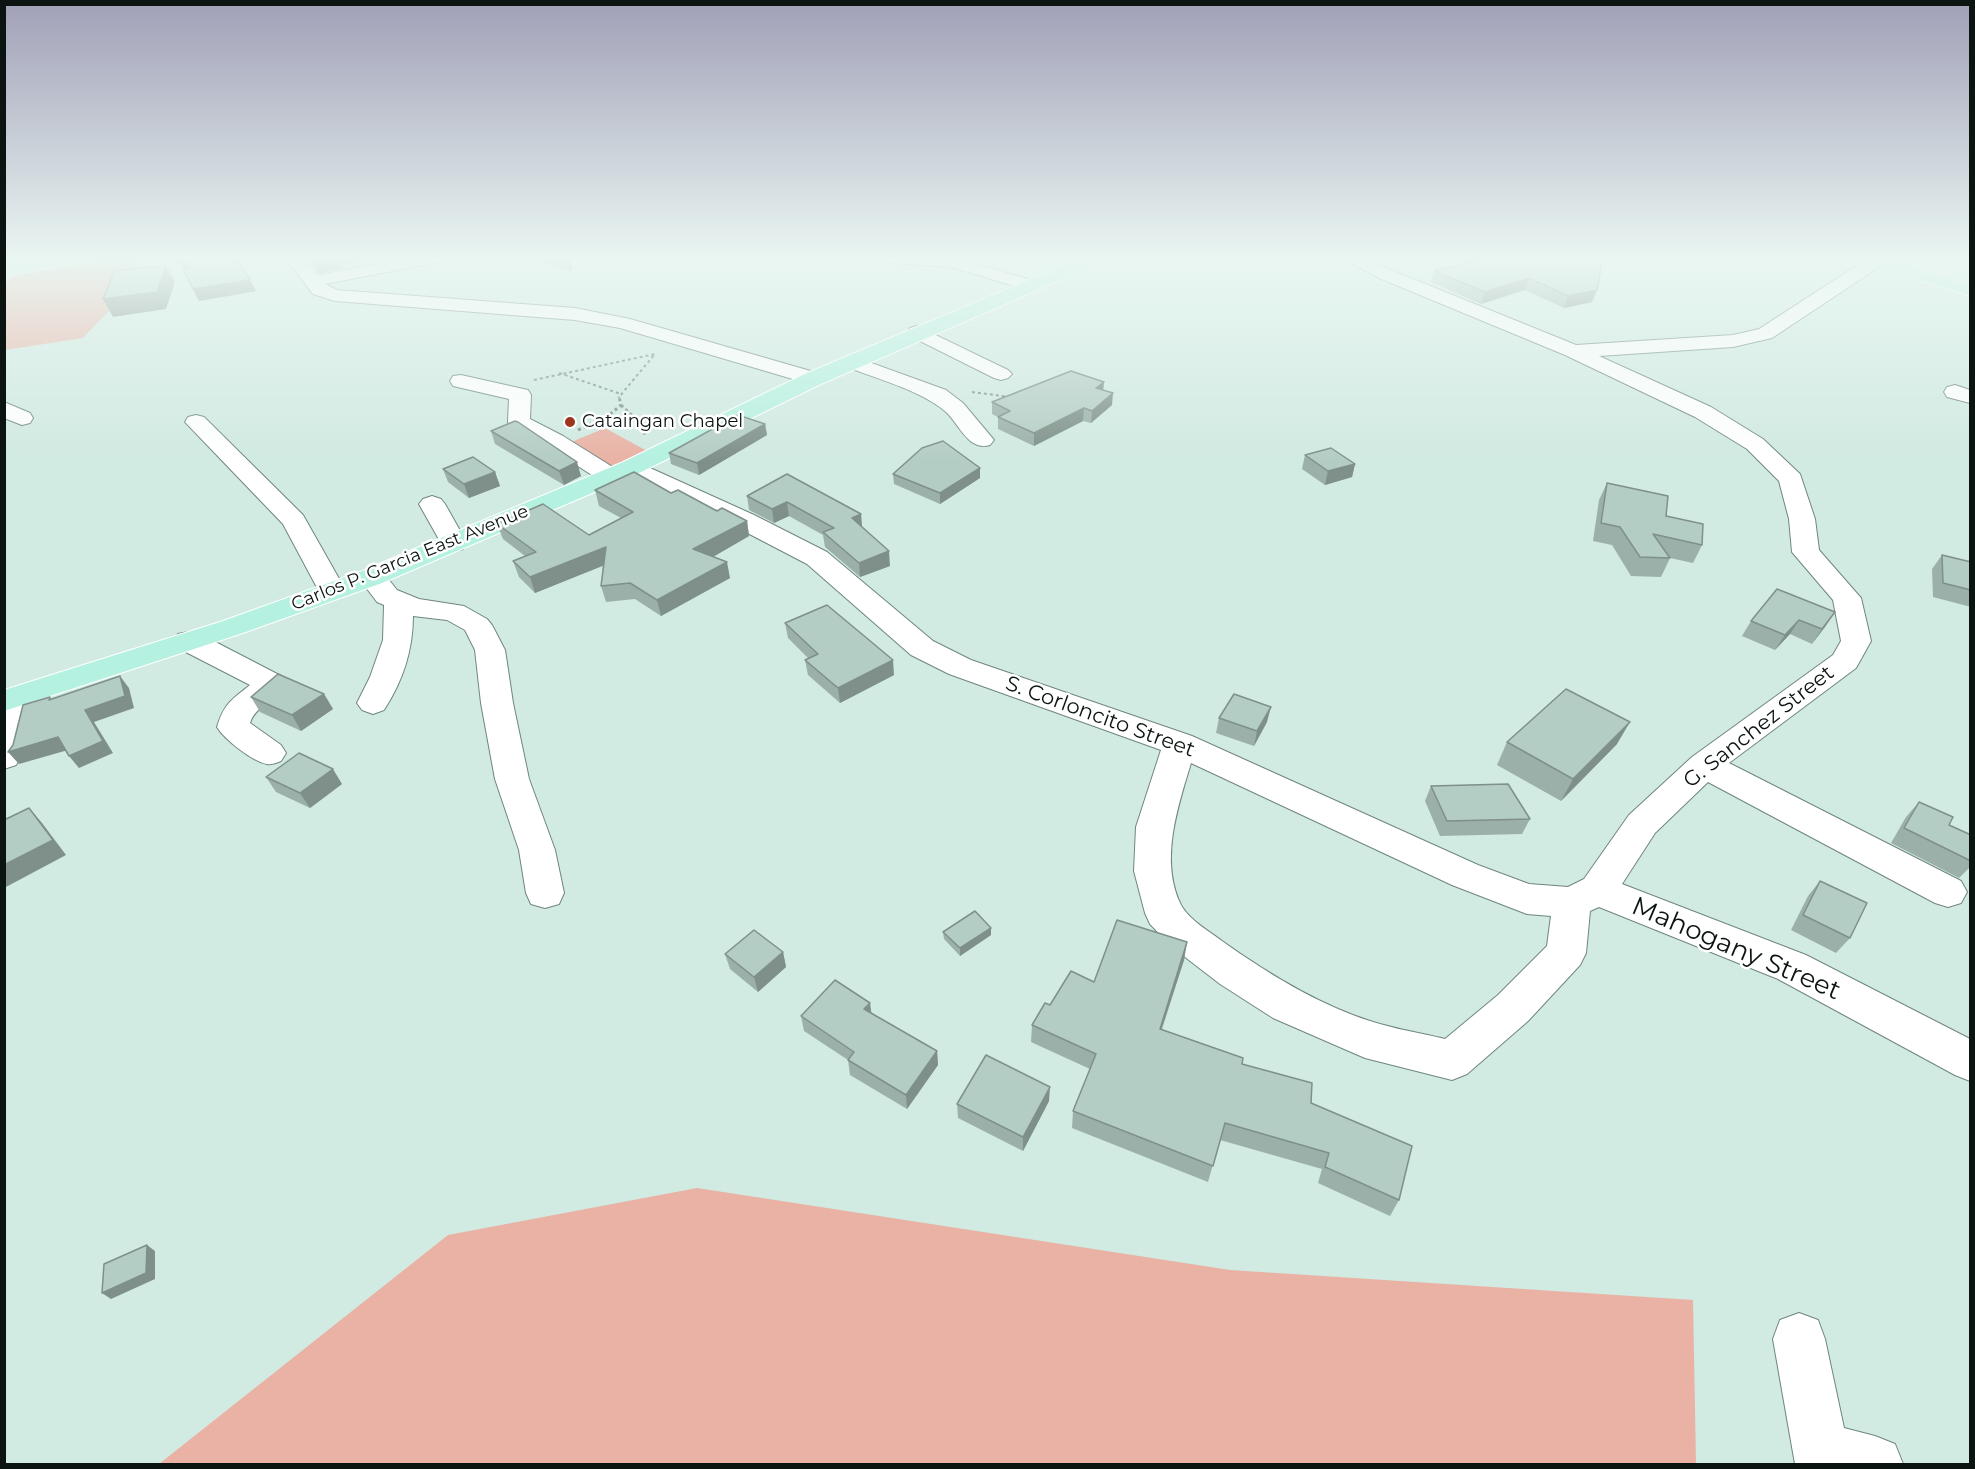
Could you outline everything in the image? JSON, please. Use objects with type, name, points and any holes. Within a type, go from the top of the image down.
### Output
[{"type":"main road","name":"Carlos P. Garcia East Avenue","points":[[12,699],[189,641],[372,577],[632,466],[813,379],[935,325]]},
{"type":"street","points":[[628,325],[813,379]]},
{"type":"street","name":"G. Sanchez Street","points":[[1509,325],[1572,351],[1703,412],[1755,444],[1791,479],[1802,519],[1806,552],[1847,598],[1856,640],[1845,661],[1704,765],[1642,824],[1584,896]]},
{"type":"street","points":[[1572,351],[1733,341],[1765,334],[1778,325]]},
{"type":"street","points":[[917,332],[1001,374]]},
{"type":"street","points":[[852,362],[938,395],[955,408],[982,440]]},
{"type":"street","points":[[462,381],[520,395]]},
{"type":"street","name":"S. Corloncito Street","points":[[520,395],[519,422],[555,441],[632,466],[817,558],[922,648],[960,667],[1180,744],[1465,875],[1527,899],[1584,896]]},
{"type":"street","points":[[196,422],[294,521],[332,591]]},
{"type":"street","points":[[432,504],[454,543]]},
{"type":"street","points":[[372,577],[387,596],[413,607],[454,612],[477,625],[490,650],[496,703],[512,779],[537,850],[545,893]]},
{"type":"street","points":[[373,703],[386,677],[398,640],[398,601]]},
{"type":"street","points":[[189,641],[272,684],[238,711],[233,728],[269,753]]},
{"type":"street","points":[[4,758],[12,699]]},
{"type":"street","points":[[1180,744],[1154,827],[1153,871],[1164,913],[1186,936],[1234,972],[1288,1005],[1365,1039],[1452,1060],[1513,1008],[1566,953],[1584,896]]},
{"type":"street","points":[[1704,765],[1948,892]]},
{"type":"street","name":"Mahogany Street","points":[[1584,896],[1792,967],[1971,1061]]},
{"type":"street","points":[[1799,1339],[1822,1457],[1875,1464]]},
{"type":"path","points":[[520,395],[527,382],[559,373],[655,354],[619,397]]},
{"type":"path","points":[[559,373],[618,393],[621,405],[643,426],[647,446],[632,466]]},
{"type":"path","points":[[965,391],[1010,397]]},
{"type":"path","points":[[555,441],[608,416],[621,405]]},
{"type":"shaded area","points":[[5,325],[96,325],[83,338],[5,350]]},
{"type":"shaded area","points":[[605,428],[649,452],[612,468],[569,443]]},
{"type":"shaded area","points":[[697,1188],[1230,1270],[1693,1300],[1696,1464],[159,1464],[448,1235]]},
{"type":"building","points":[[1071,371],[1104,382],[1096,388],[1113,393],[1092,411],[1084,408],[1034,433],[998,417],[1010,411],[992,402]]},
{"type":"building","points":[[738,415],[765,424],[697,463],[669,453]]},
{"type":"building","points":[[515,421],[577,462],[559,471],[491,431]]},
{"type":"building","points":[[943,441],[980,468],[940,493],[893,474],[922,448]]},
{"type":"building","points":[[1331,448],[1355,464],[1328,471],[1305,455]]},
{"type":"building","points":[[473,457],[495,472],[464,484],[443,469]]},
{"type":"building","points":[[634,472],[671,493],[678,490],[717,511],[722,508],[747,521],[693,549],[727,562],[657,600],[630,583],[601,586],[606,547],[530,577],[513,561],[536,552],[497,524],[543,504],[589,535],[633,512],[595,490]]},
{"type":"building","points":[[787,474],[861,514],[852,518],[889,551],[859,563],[823,532],[834,528],[787,502],[772,509],[747,496]]},
{"type":"building","points":[[1607,483],[1668,496],[1666,516],[1703,524],[1702,545],[1653,534],[1670,558],[1640,557],[1620,527],[1601,523]]},
{"type":"building","points":[[1942,555],[1971,562],[1971,590],[1943,583]]},
{"type":"building","points":[[1777,589],[1835,612],[1822,629],[1799,620],[1785,635],[1751,621]]},
{"type":"building","points":[[827,605],[893,660],[838,688],[805,660],[818,654],[785,623]]},
{"type":"building","points":[[278,674],[324,694],[292,715],[251,697]]},
{"type":"building","points":[[120,676],[125,696],[85,710],[103,741],[69,756],[58,737],[8,752],[13,745],[23,705],[50,697],[49,700]]},
{"type":"building","points":[[1566,689],[1630,722],[1573,779],[1507,742]]},
{"type":"building","points":[[1234,694],[1271,707],[1257,731],[1219,718]]},
{"type":"building","points":[[299,753],[333,769],[300,793],[266,777]]},
{"type":"building","points":[[1508,784],[1530,819],[1447,821],[1431,786]]},
{"type":"building","points":[[1919,802],[1953,817],[1949,825],[1971,835],[1971,861],[1904,828]]},
{"type":"building","points":[[29,808],[53,840],[4,865],[4,820]]},
{"type":"building","points":[[1820,881],[1867,903],[1850,938],[1803,915]]},
{"type":"building","points":[[975,911],[991,928],[960,948],[943,932]]},
{"type":"building","points":[[1117,920],[1187,942],[1160,1029],[1243,1058],[1242,1064],[1312,1083],[1311,1103],[1412,1146],[1399,1200],[1325,1167],[1329,1153],[1225,1123],[1213,1166],[1073,1111],[1096,1054],[1032,1025],[1045,1003],[1050,1005],[1071,971],[1094,982]]},
{"type":"building","points":[[754,930],[783,952],[754,977],[725,954]]},
{"type":"building","points":[[835,980],[870,1003],[864,1009],[937,1051],[906,1095],[848,1060],[854,1052],[801,1016]]},
{"type":"building","points":[[986,1055],[1050,1087],[1023,1137],[957,1104]]},
{"type":"building","points":[[147,1245],[146,1273],[102,1293],[104,1264]]},
{"type":"place","name":"Cataingan Chapel","points":[[570,422]]}]
